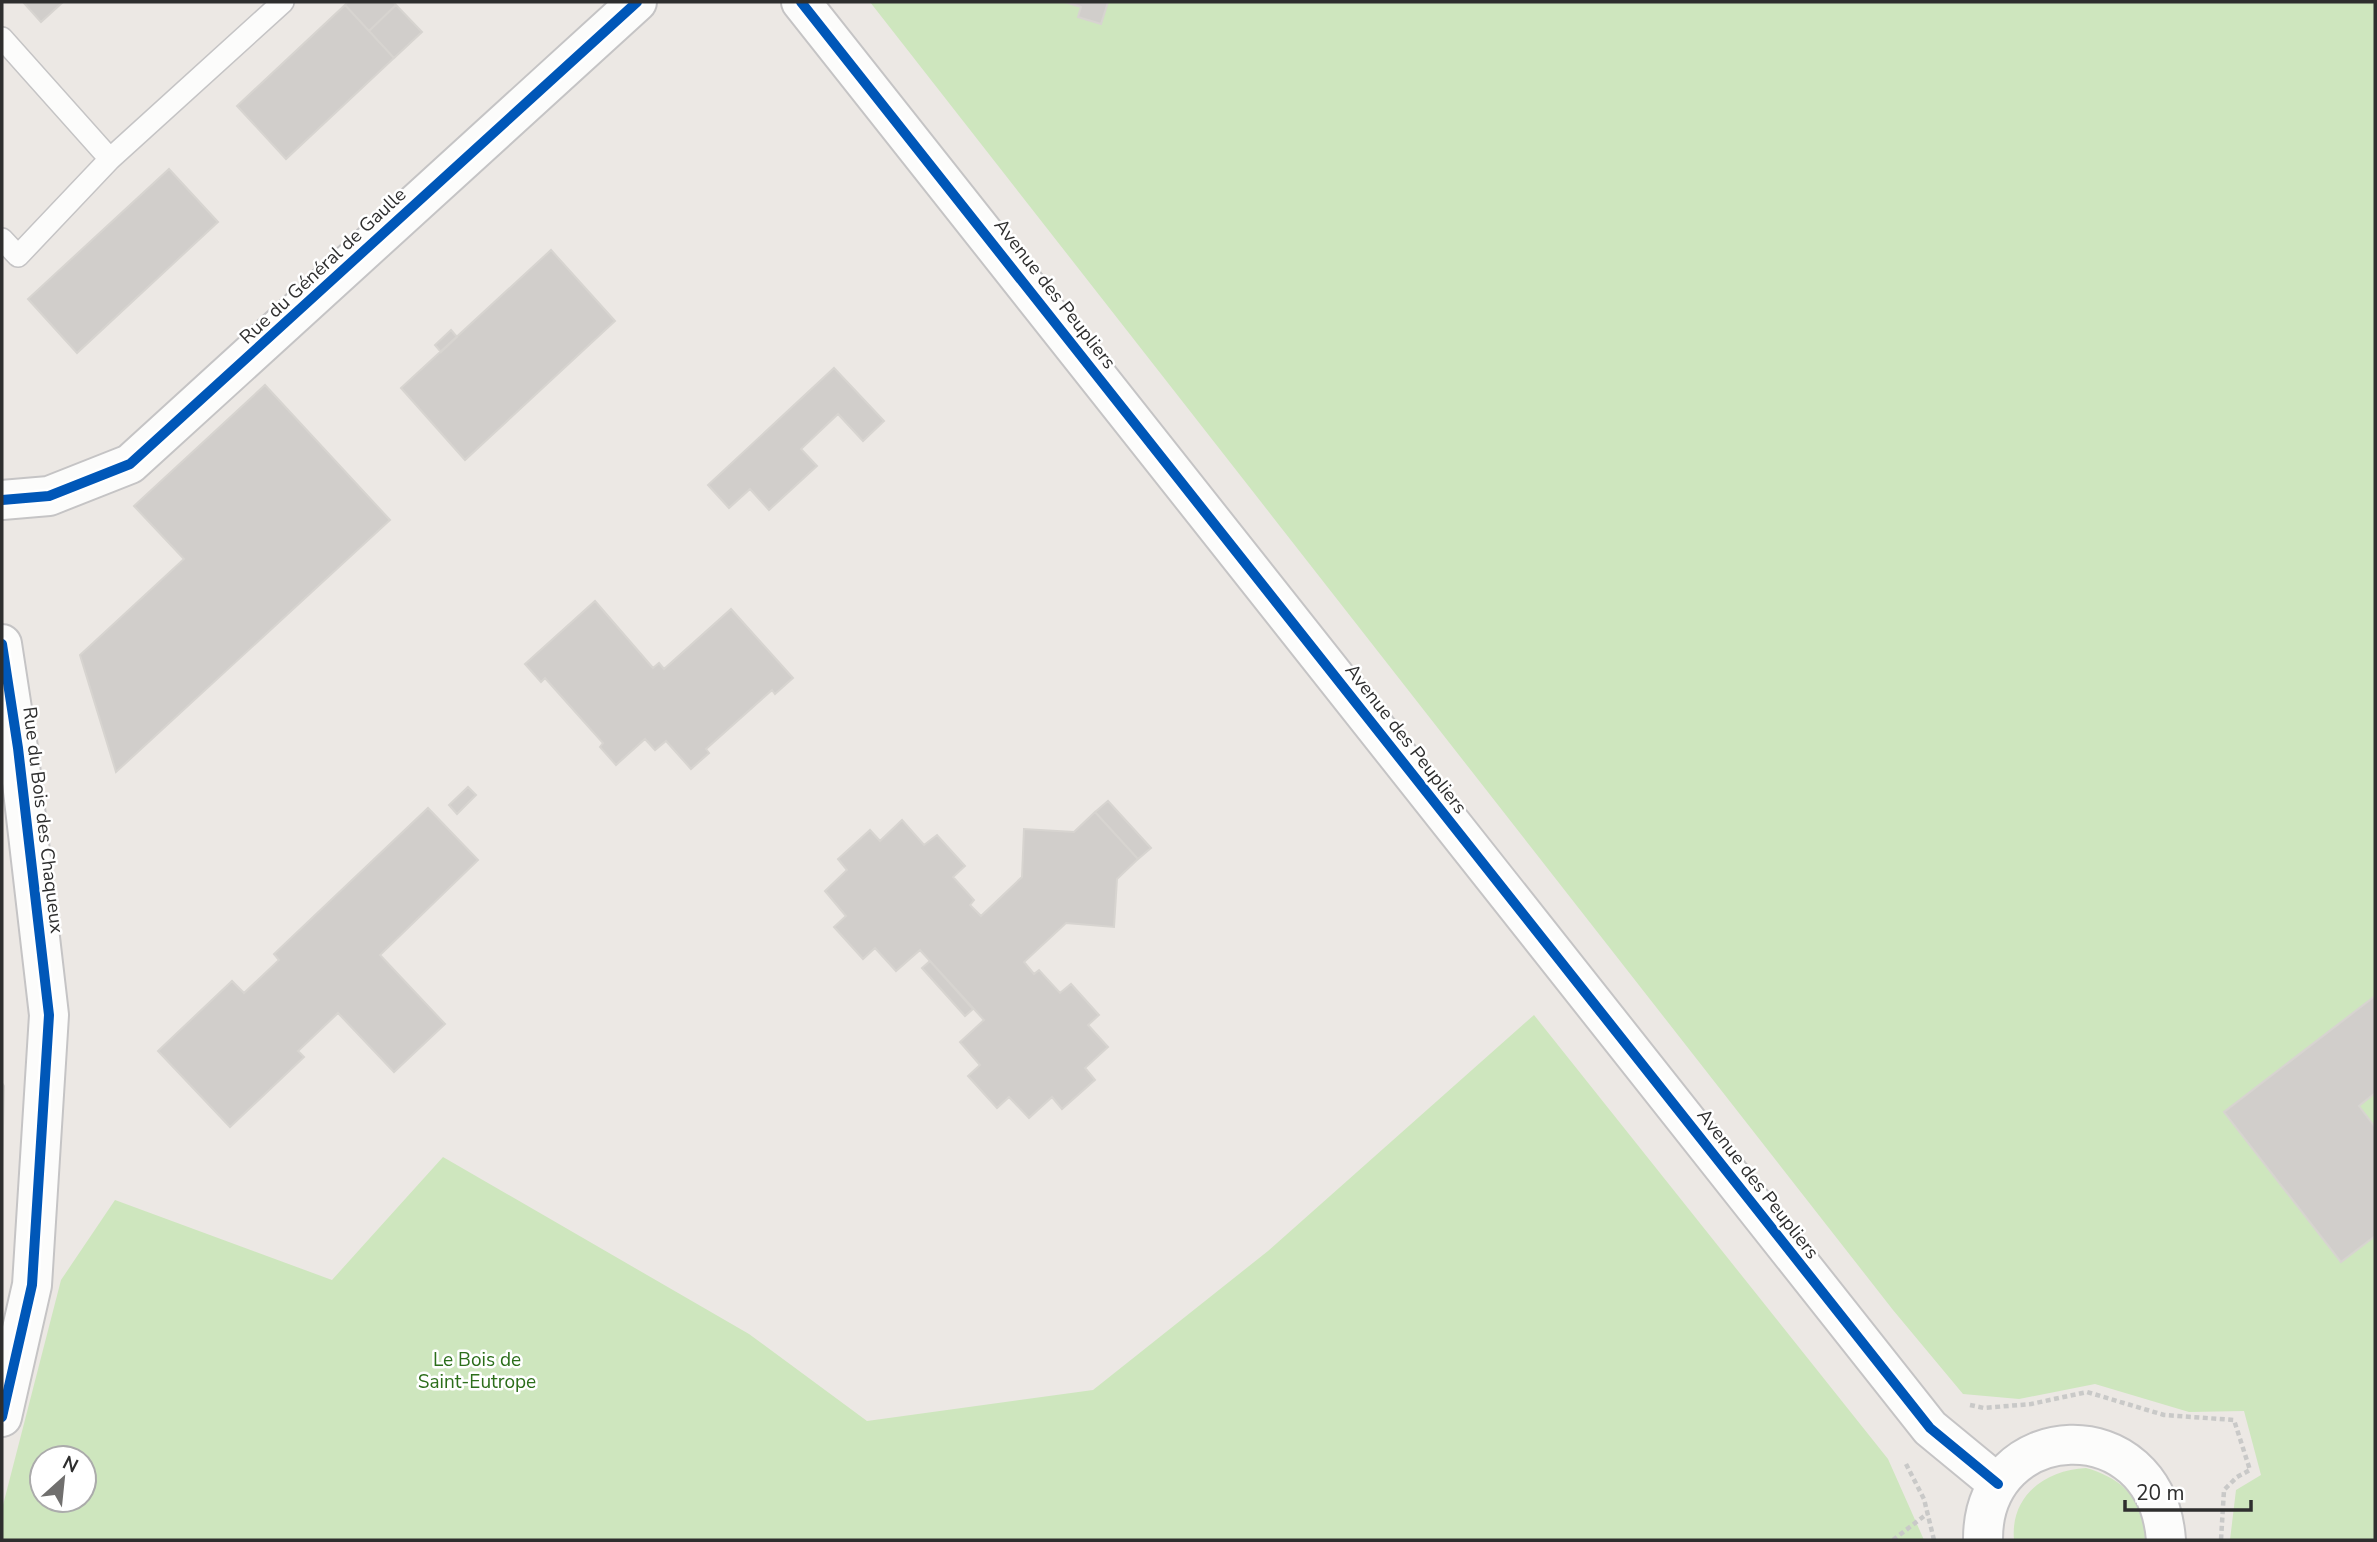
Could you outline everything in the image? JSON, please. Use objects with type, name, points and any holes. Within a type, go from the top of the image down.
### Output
[{"type":"street","name":"Rue du Général de Gaulle","points":[[2,500],[50,496],[130,464],[638,2]]},
{"type":"street","name":"Avenue des Peupliers","points":[[802,2],[1930,1428],[1998,1484]]},
{"type":"street","name":"Rue du Bois des Chaqueux","points":[[2,644],[18,748],[49,1014],[32,1285],[2,1416]]},
{"type":"street","points":[[1983,1540],[1986,1510],[1998,1484],[2018,1463],[2042,1449],[2071,1444],[2099,1447],[2126,1459],[2147,1479],[2162,1507],[2166,1540]]},
{"type":"lane","points":[[2,239],[18,256],[110,159],[282,2]]},
{"type":"lane","points":[[2,38],[110,159]]},
{"type":"path","points":[[1893,1540],[1928,1513]]},
{"type":"green space","points":[[870,2],[2375,2],[2375,1540],[2230,1540],[2236,1490],[2261,1475],[2244,1411],[2189,1412],[2095,1384],[2019,1399],[1963,1394],[1893,1310]]},
{"type":"green space","name":"Le Bois de Saint-Eutrope","points":[[1534,1015],[1888,1459],[1924,1540],[2,1540],[2,1509],[61,1280],[115,1200],[332,1280],[443,1157],[749,1334],[867,1421],[1093,1390],[1268,1251]]},
{"type":"green space","points":[[2086,1468],[2110,1478],[2130,1493],[2142,1514],[2145,1540],[2014,1540],[2014,1524],[2018,1510],[2033,1488],[2057,1474]]},
{"type":"building","points":[[23,2],[63,2],[41,22]]},
{"type":"building","points":[[348,2],[393,2],[396,5],[369,31],[345,5]]},
{"type":"building","points":[[1065,2],[1108,2],[1101,24],[1078,17],[1081,7]]},
{"type":"building","points":[[345,5],[394,58],[286,159],[237,106]]},
{"type":"building","points":[[396,5],[422,32],[394,58],[369,31]]},
{"type":"building","points":[[169,169],[218,222],[77,353],[28,299]]},
{"type":"building","points":[[551,250],[615,321],[465,460],[401,388]]},
{"type":"building","points":[[451,330],[457,337],[441,352],[435,345]]},
{"type":"building","points":[[834,368],[884,421],[863,441],[838,414],[801,449],[817,466],[769,510],[750,489],[729,508],[708,485]]},
{"type":"building","points":[[265,385],[390,520],[116,772],[80,655],[184,559],[134,506]]},
{"type":"building","points":[[595,601],[653,668],[659,663],[664,669],[731,609],[793,678],[775,694],[772,690],[706,749],[709,753],[691,769],[666,741],[655,750],[645,739],[616,765],[600,747],[603,743],[545,678],[541,682],[525,664]]},
{"type":"building","points":[[468,787],[476,795],[457,814],[449,805]]},
{"type":"building","points":[[1108,801],[1151,848],[1138,859],[1095,812]]},
{"type":"building","points":[[428,808],[478,860],[380,955],[445,1024],[394,1072],[338,1013],[298,1051],[304,1057],[230,1127],[158,1051],[232,981],[244,993],[279,960],[274,954]]},
{"type":"building","points":[[1095,812],[1138,859],[1117,879],[1114,927],[1066,923],[1024,962],[1034,974],[1039,970],[1060,993],[1071,984],[1099,1015],[1088,1025],[1108,1047],[1085,1068],[1095,1080],[1062,1109],[1052,1097],[1029,1118],[1009,1097],[997,1108],[968,1076],[980,1065],[960,1042],[984,1020],[920,950],[896,971],[875,948],[863,959],[834,927],[846,916],[825,891],[847,870],[838,859],[870,830],[880,841],[902,820],[924,845],[937,835],[965,866],[953,877],[974,900],[970,905],[981,916],[1022,877],[1024,829],[1074,832]]},
{"type":"building","points":[[930,961],[973,1009],[965,1016],[922,968]]},
{"type":"building","points":[[2375,996],[2375,1093],[2359,1106],[2375,1127],[2375,1236],[2341,1262],[2224,1112]]},
{"type":"building","points":[[2,1083],[4,1086],[2,1167]]},
{"type":"cycle path","points":[[2,500],[49,496],[130,464],[637,2]]},
{"type":"cycle path","points":[[801,2],[1930,1428],[1998,1484]]},
{"type":"cycle path","points":[[2,644],[18,748],[49,1015],[32,1285],[2,1417]]}]
